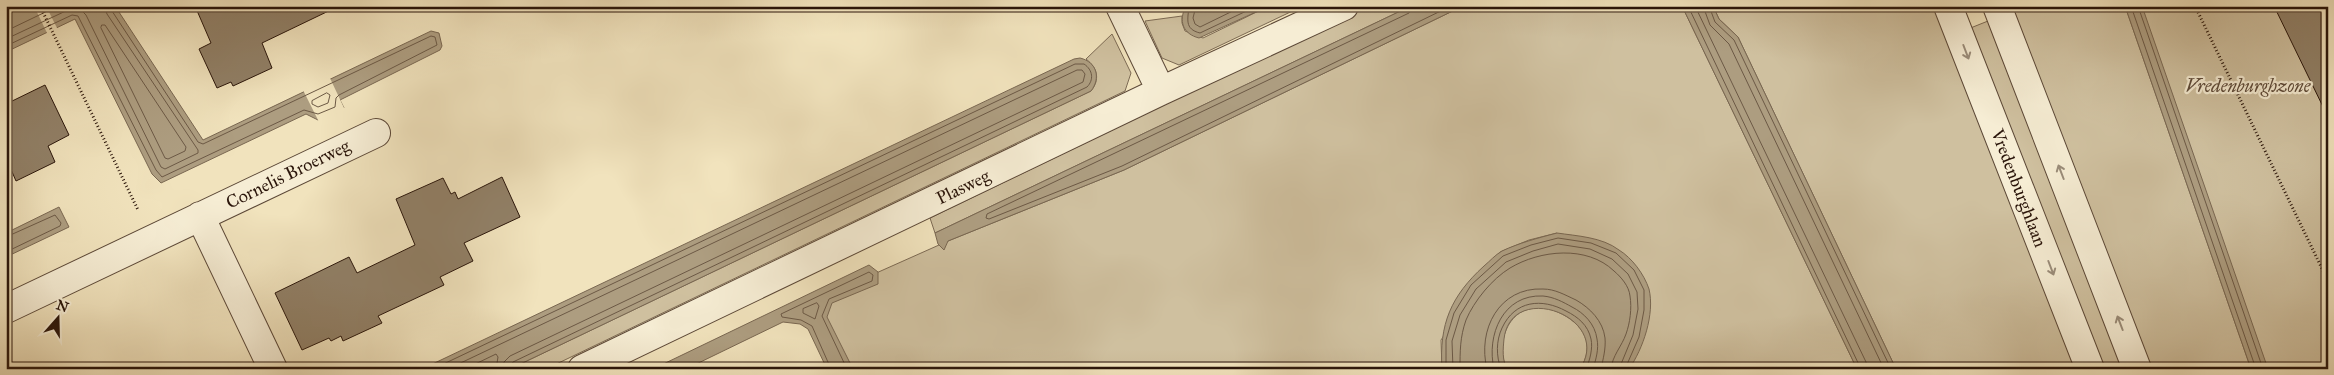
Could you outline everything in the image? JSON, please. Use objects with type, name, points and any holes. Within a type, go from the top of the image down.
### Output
[{"type":"street","points":[[1120,6],[1162,91]]},
{"type":"street","name":"Plasweg","points":[[582,369],[1162,91],[1344,6]]},
{"type":"street","name":"Vredenburghlaan","points":[[1948,6],[2090,369]]},
{"type":"street","points":[[1997,6],[2138,369]]},
{"type":"street","name":"Cornelis Broerweg","points":[[6,309],[376,132]]},
{"type":"street","points":[[200,216],[273,369]]},
{"type":"path","points":[[40,6],[152,240]]},
{"type":"path","points":[[2195,6],[2328,280]]},
{"type":"green space","points":[[1269,6],[1303,6],[1179,65],[1162,58],[1145,21],[1182,16],[1185,31],[1203,38]]},
{"type":"green space","points":[[1369,6],[1411,6],[935,233],[930,218]]},
{"type":"green space","points":[[1463,6],[1682,6],[1857,369],[1629,369],[1632,365],[1557,233],[1529,240],[1500,252],[1441,340],[1442,369],[841,369],[809,303],[948,241],[1124,170]]},
{"type":"green space","points":[[1713,6],[1935,6],[2077,369],[1896,369],[1738,37],[1719,19]]},
{"type":"green space","points":[[2006,6],[2125,6],[2251,369],[2147,369]]},
{"type":"green space","name":"Vredenburghzone","points":[[2135,6],[2328,6],[2328,369],[2266,369]]},
{"type":"green space","points":[[1988,21],[2125,369],[2101,369],[1968,29]]},
{"type":"green space","points":[[1112,34],[1131,73],[1125,91],[546,369],[510,369],[1091,91],[1097,78],[1093,66],[1086,59]]},
{"type":"green space","points":[[1543,307],[1554,310],[1573,321],[1585,337],[1586,357],[1580,369],[1507,369],[1502,354],[1502,345],[1511,322],[1523,311]]},
{"type":"water","points":[[6,6],[115,6],[203,140],[431,31],[439,33],[442,46],[440,50],[340,100],[344,108],[318,120],[306,114],[161,183],[152,174],[75,19],[6,52]]},
{"type":"water","points":[[1186,6],[1269,6],[1199,38],[1189,33],[1182,22]]},
{"type":"water","points":[[1411,6],[1463,6],[1124,170],[948,241],[944,250],[938,244],[935,233]]},
{"type":"water","points":[[1682,6],[1713,6],[1719,19],[1738,37],[1896,369],[1857,369]]},
{"type":"water","points":[[2125,6],[2142,6],[2268,369],[2251,369]]},
{"type":"water","points":[[1080,58],[1090,63],[1096,71],[1096,81],[1091,91],[510,369],[422,369],[1074,59]]},
{"type":"water","points":[[59,207],[69,227],[6,257],[6,233]]},
{"type":"water","points":[[1557,233],[1605,242],[1624,253],[1644,278],[1649,289],[1649,320],[1639,352],[1629,369],[1580,369],[1587,350],[1583,334],[1573,321],[1557,312],[1540,308],[1524,311],[1511,321],[1504,339],[1503,351],[1507,369],[1442,369],[1445,325],[1455,300],[1463,288],[1484,266],[1502,251]]},
{"type":"water","points":[[869,265],[878,272],[878,284],[832,303],[827,317],[853,369],[827,369],[808,329],[800,324],[783,322],[686,369],[653,369]]},
{"type":"pier","points":[[34,6],[46,6],[58,30],[48,35]]},
{"type":"pier","points":[[329,76],[345,110],[319,122],[303,90]]},
{"type":"building","points":[[195,6],[339,6],[262,43],[272,68],[233,86],[231,82],[217,88],[199,49],[211,43]]},
{"type":"building","points":[[2274,6],[2328,6],[2328,117]]},
{"type":"building","points":[[45,85],[69,135],[48,146],[55,162],[16,181],[6,158],[6,104]]},
{"type":"building","points":[[502,177],[520,217],[464,243],[473,261],[440,277],[444,285],[378,316],[382,323],[343,341],[341,336],[331,341],[329,338],[302,350],[275,293],[349,257],[357,273],[415,245],[396,199],[443,178],[451,194],[455,192],[458,199]]}]
